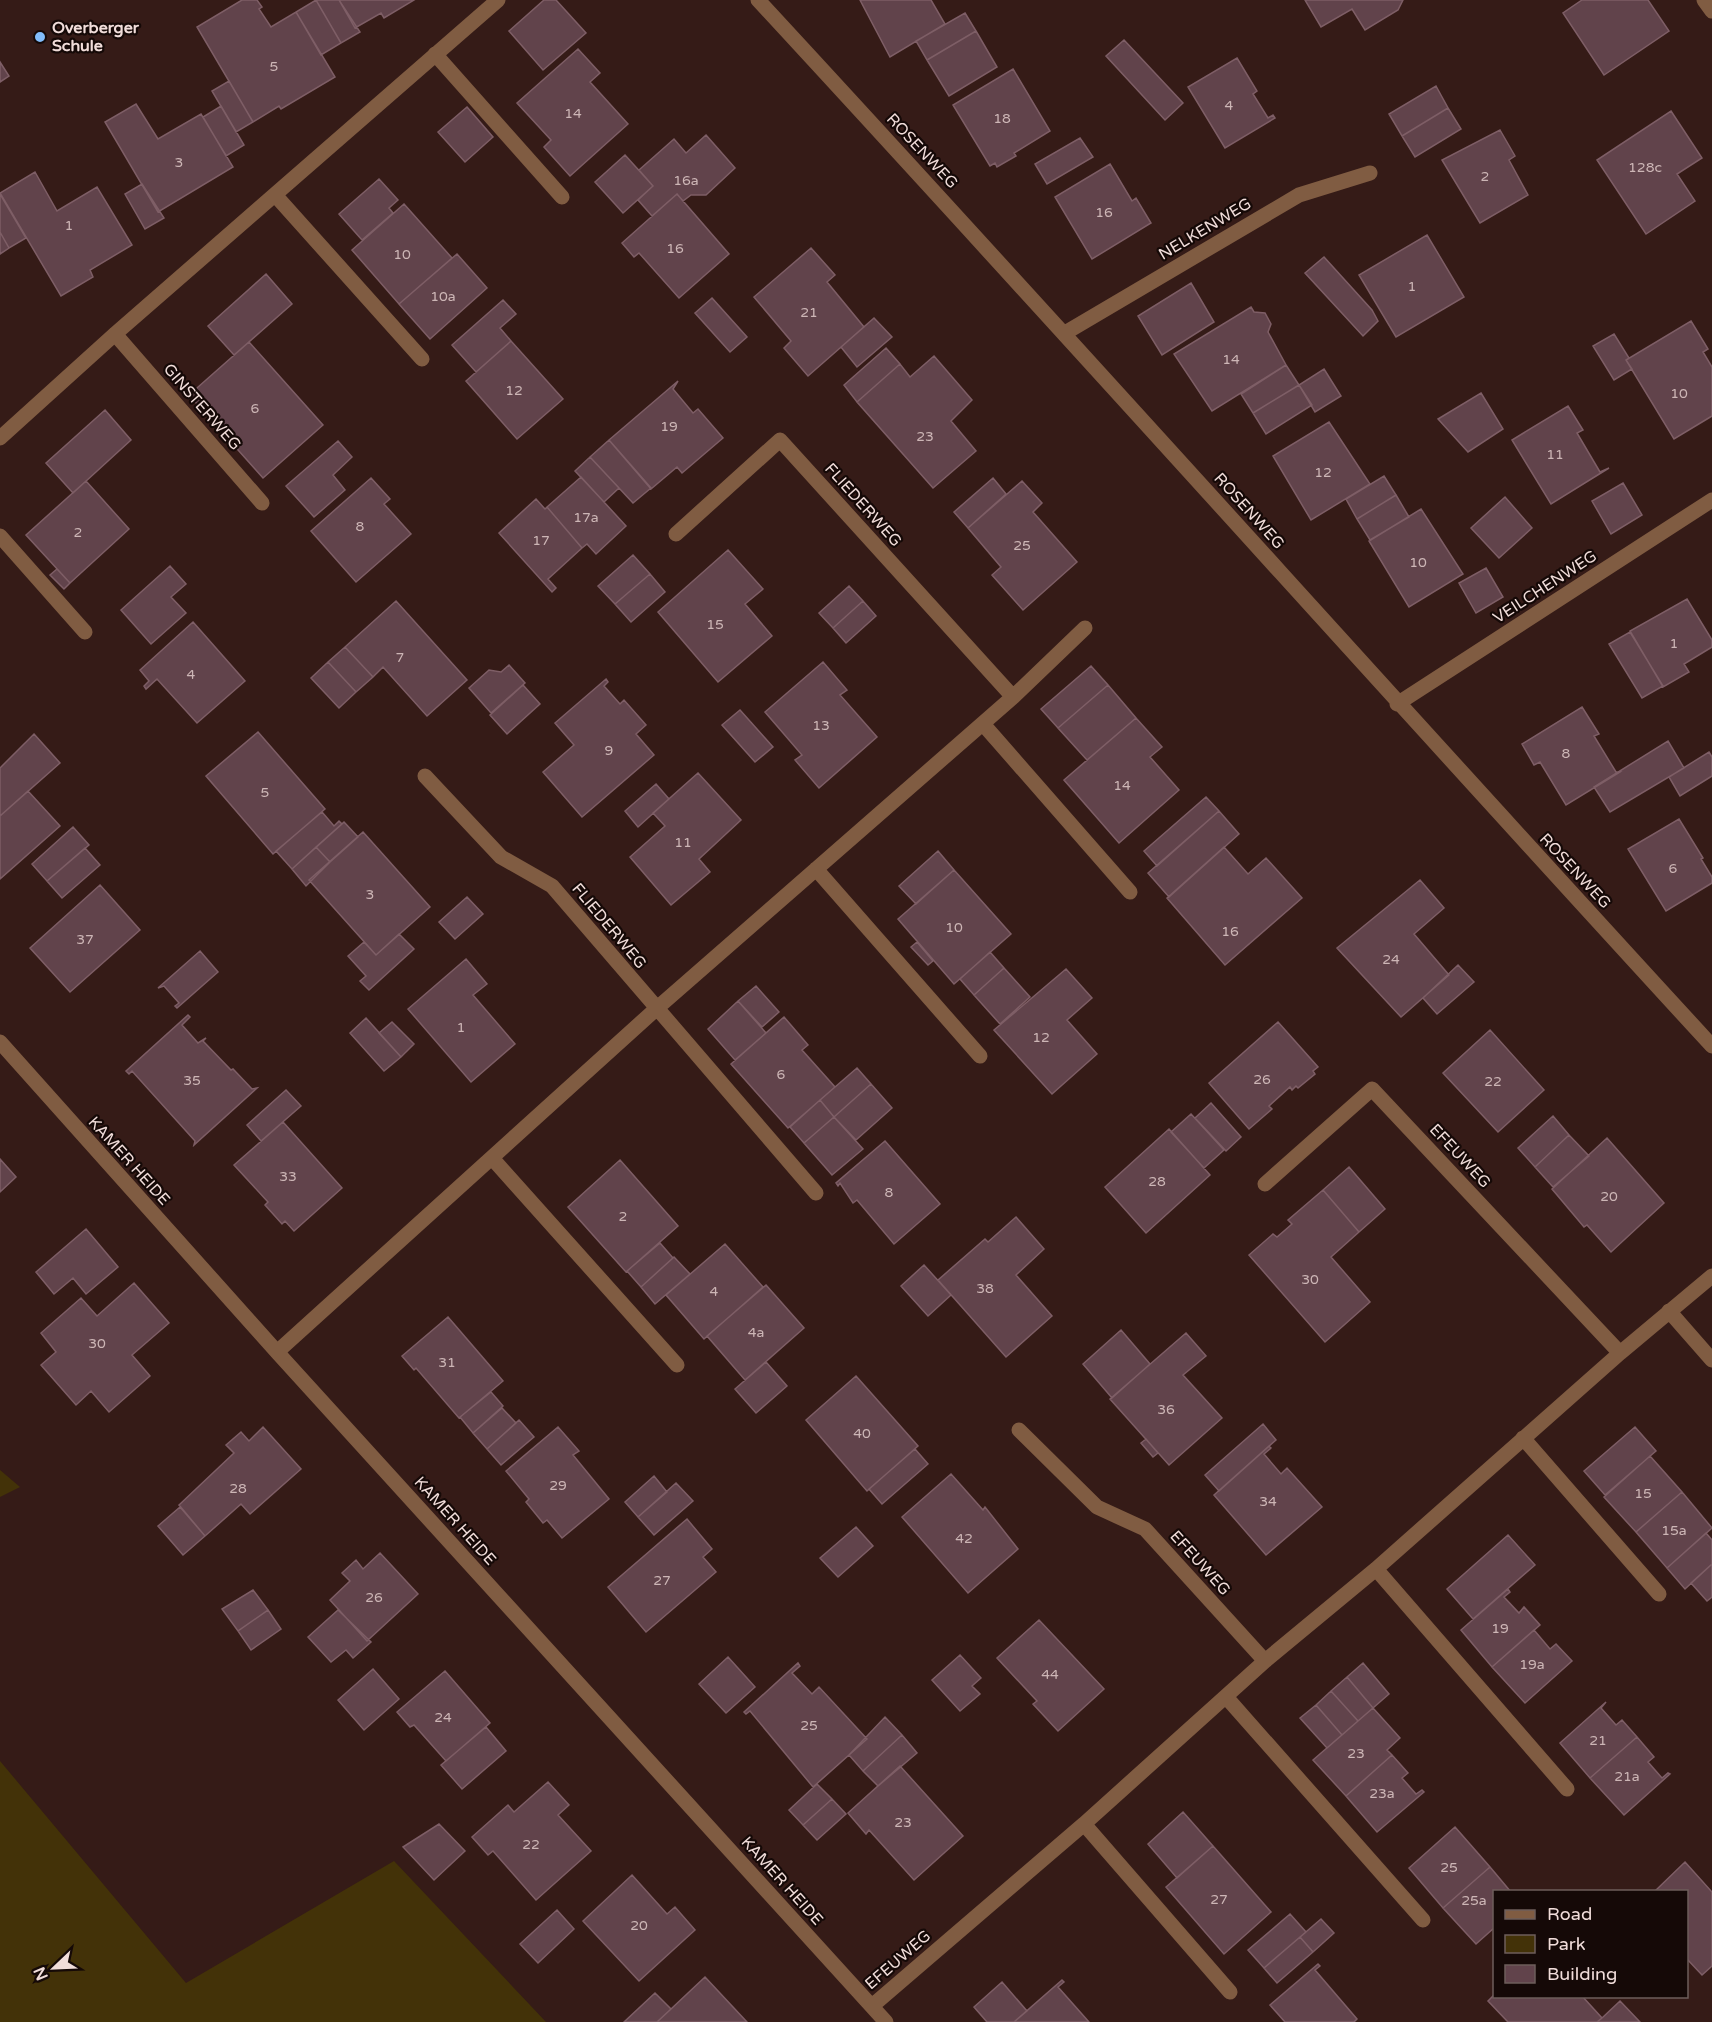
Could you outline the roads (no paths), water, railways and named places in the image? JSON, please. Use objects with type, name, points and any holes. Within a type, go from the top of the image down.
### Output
[{"type":"street","points":[[0,438],[115,334],[276,196],[498,0]]},
{"type":"street","name":"ROSENWEG","points":[[759,0],[1065,333],[1397,704],[1712,1046]]},
{"type":"street","points":[[1704,0],[1712,11]]},
{"type":"street","points":[[435,54],[562,197]]},
{"type":"street","name":"NELKENWEG","points":[[1065,333],[1299,195],[1370,173]]},
{"type":"street","points":[[276,196],[422,359]]},
{"type":"street","name":"GINSTERWEG","points":[[115,334],[262,503]]},
{"type":"street","name":"FLIEDERWEG","points":[[676,534],[780,440],[1014,697]]},
{"type":"street","name":"VEILCHENWEG","points":[[1397,704],[1712,500]]},
{"type":"street","points":[[0,536],[85,632]]},
{"type":"street","points":[[277,1353],[656,1009],[1014,697],[1085,628]]},
{"type":"street","points":[[983,724],[1130,892]]},
{"type":"street","name":"FLIEDERWEG","points":[[426,776],[501,857],[552,886],[816,1193]]},
{"type":"street","points":[[816,869],[980,1056]]},
{"type":"street","name":"KAMER HEIDE","points":[[0,1042],[277,1353],[886,2022]]},
{"type":"street","name":"EFEUWEG","points":[[1265,1184],[1372,1089],[1620,1353]]},
{"type":"street","points":[[492,1158],[677,1365]]},
{"type":"street","name":"EFEUWEG","points":[[872,2006],[1084,1824],[1227,1698],[1265,1661],[1376,1569],[1620,1353],[1712,1276]]},
{"type":"street","points":[[1669,1311],[1712,1360]]},
{"type":"street","name":"EFEUWEG","points":[[1018,1430],[1097,1507],[1144,1529],[1265,1661]]},
{"type":"street","points":[[1523,1438],[1659,1594]]},
{"type":"street","points":[[1376,1569],[1567,1789]]},
{"type":"street","points":[[1227,1698],[1422,1920]]},
{"type":"street","points":[[1084,1824],[1230,1992]]},
{"type":"place","name":"Overberger Schule","points":[[40,37]]}]
